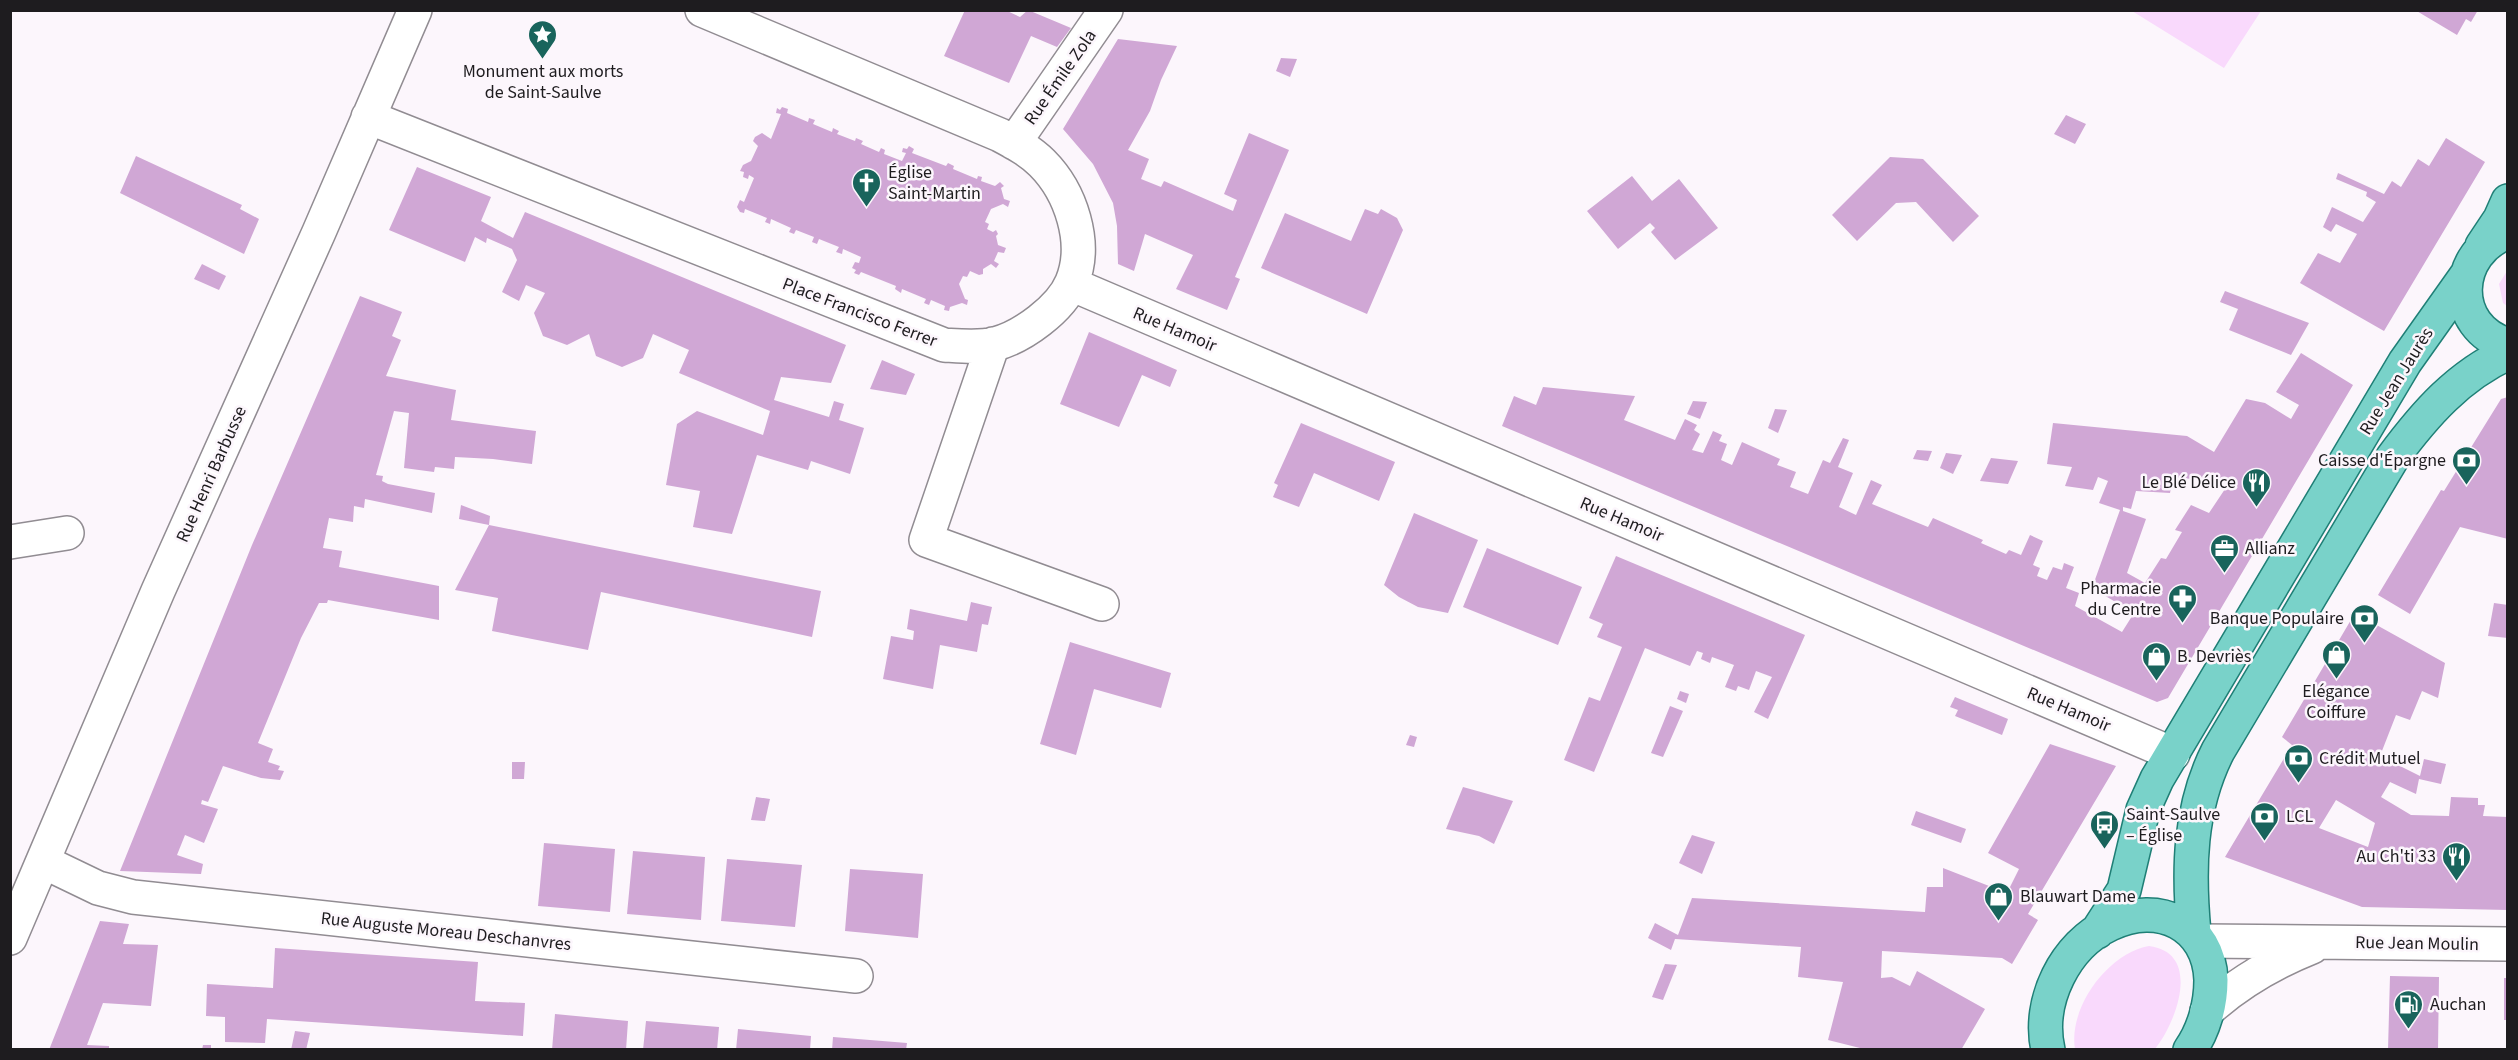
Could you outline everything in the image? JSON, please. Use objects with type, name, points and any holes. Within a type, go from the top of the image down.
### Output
[{"type":"main road","name":"Rue Jean Jaurès","points":[[2097,932],[2124,890],[2144,810],[2157,779],[2405,362],[2473,262],[2500,219],[2508,201]]},
{"type":"main road","points":[[2508,232],[2492,239],[2473,262],[2466,300],[2474,321],[2491,337],[2508,345]]},
{"type":"main road","points":[[2190,1050],[2207,1011],[2210,974],[2198,937],[2190,891],[2192,845],[2201,790],[2218,750],[2393,457],[2412,430],[2457,384],[2477,368],[2508,353]]},
{"type":"main road","name":"Rue Jean Jaurès","points":[[2048,1050],[2044,1031],[2051,992],[2063,968],[2079,947],[2097,932],[2118,921],[2146,915],[2174,920],[2198,937]]},
{"type":"main road","name":"Rue Jean Jaurès","points":[[2024,1050],[2046,1015]]},
{"type":"street","name":"Rue Henri Barbusse","points":[[10,938],[158,591],[415,10]]},
{"type":"street","name":"Place Francisco Ferrer","points":[[368,117],[944,345],[993,345],[1033,326],[1048,313],[1071,284],[1076,268],[1077,242],[1072,215],[1065,195],[1041,162],[1014,143],[702,10]]},
{"type":"street","name":"Rue Émile Zola","points":[[1014,143],[1106,10]]},
{"type":"street","name":"Rue Hamoir","points":[[1071,284],[2173,754]]},
{"type":"street","points":[[993,345],[926,540],[1102,604]]},
{"type":"street","points":[[10,543],[67,533]]},
{"type":"street","name":"Rue Auguste Moreau Deschanvres","points":[[44,862],[98,888],[125,896],[856,976]]},
{"type":"street","name":"Rue Jean Moulin","points":[[2198,937],[2326,942],[2508,944]]},
{"type":"street","name":"Rue Jean Moulin","points":[[2207,1011],[2235,987],[2258,972],[2283,958],[2326,942]]},
{"type":"shaded area","points":[[2132,11],[2261,11],[2224,68]]},
{"type":"shaded area","points":[[2507,271],[2507,306],[2503,303],[2499,284]]},
{"type":"shaded area","points":[[2149,946],[2166,951],[2176,961],[2180,975],[2177,1007],[2171,1023],[2155,1049],[2075,1049],[2074,1033],[2078,1017],[2094,985],[2119,959]]},
{"type":"building","points":[[965,10],[1005,10],[1020,17],[1028,10],[1071,28],[1057,47],[1031,36],[1009,83],[944,56]]},
{"type":"building","points":[[2415,10],[2478,10],[2471,22],[2466,19],[2457,35]]},
{"type":"building","points":[[1118,39],[1177,46],[1150,111],[1128,150],[1149,159],[1141,179],[1161,187],[1164,181],[1233,211],[1237,200],[1224,194],[1249,133],[1289,150],[1235,277],[1240,279],[1227,310],[1176,289],[1193,255],[1145,234],[1134,271],[1118,264],[1117,226],[1113,203],[1093,164],[1063,129]]},
{"type":"building","points":[[1281,58],[1297,59],[1290,77],[1276,71]]},
{"type":"building","name":"Église Saint-Martin","points":[[782,107],[788,109],[787,113],[808,122],[809,118],[815,120],[813,124],[832,132],[833,128],[839,131],[837,134],[855,141],[856,138],[863,141],[861,144],[879,152],[881,148],[885,150],[884,154],[902,161],[906,153],[902,152],[903,148],[907,149],[909,146],[914,149],[912,153],[946,166],[948,163],[954,166],[953,169],[977,179],[978,176],[982,177],[981,181],[995,186],[1000,182],[1004,186],[1001,188],[1004,199],[1010,201],[1008,207],[1003,204],[991,209],[985,222],[989,224],[987,229],[993,232],[996,230],[998,245],[1006,248],[1004,253],[998,252],[994,261],[999,264],[996,268],[991,264],[983,269],[983,274],[979,275],[970,271],[967,277],[963,276],[959,284],[965,299],[968,300],[967,305],[962,303],[950,307],[949,311],[944,310],[945,306],[931,300],[929,305],[924,303],[926,299],[902,289],[901,293],[895,289],[896,286],[861,272],[859,275],[854,273],[856,270],[852,268],[855,262],[859,263],[861,257],[843,249],[842,254],[836,252],[839,247],[819,239],[817,244],[812,242],[814,237],[796,230],[794,234],[789,232],[791,228],[771,219],[770,224],[765,222],[767,218],[745,209],[744,213],[740,212],[737,207],[740,200],[744,202],[754,178],[749,175],[748,179],[743,177],[744,172],[740,171],[743,165],[751,161],[758,146],[753,141],[755,137],[762,133],[771,139],[781,114],[776,113],[777,108],[780,110]]},
{"type":"building","points":[[2066,115],[2086,124],[2075,144],[2054,134]]},
{"type":"building","points":[[2446,138],[2485,162],[2384,331],[2300,283],[2318,253],[2340,263],[2357,234],[2336,224],[2331,232],[2323,227],[2332,207],[2363,222],[2376,202],[2366,196],[2367,192],[2336,179],[2338,173],[2384,194],[2392,181],[2401,187],[2418,159],[2429,166]]},
{"type":"building","points":[[136,156],[242,205],[240,209],[259,219],[244,254],[120,193]]},
{"type":"building","points":[[1890,157],[1923,159],[1979,216],[1953,242],[1916,202],[1896,203],[1857,241],[1832,215]]},
{"type":"building","points":[[417,167],[491,197],[481,221],[513,238],[525,212],[846,345],[831,383],[781,377],[774,400],[829,417],[834,401],[844,404],[839,420],[864,428],[850,474],[811,461],[808,470],[757,455],[732,534],[693,527],[700,491],[666,485],[677,424],[697,411],[763,435],[770,411],[679,373],[689,350],[653,334],[643,358],[622,367],[596,356],[589,334],[567,345],[543,336],[534,313],[545,293],[526,285],[519,301],[502,292],[517,260],[512,249],[487,238],[486,243],[475,237],[465,262],[389,230]]},
{"type":"building","points":[[1632,176],[1652,201],[1679,179],[1718,228],[1675,260],[1651,232],[1655,228],[1650,223],[1618,249],[1587,211]]},
{"type":"building","points":[[1365,209],[1378,214],[1381,209],[1397,218],[1403,230],[1367,314],[1261,268],[1285,213],[1351,241]]},
{"type":"building","points":[[202,264],[226,276],[219,290],[194,279]]},
{"type":"building","points":[[2225,291],[2309,323],[2291,355],[2229,330],[2238,309],[2220,302]]},
{"type":"building","points":[[360,296],[402,312],[392,336],[401,340],[386,376],[456,390],[451,420],[536,431],[532,464],[455,457],[454,469],[435,467],[434,472],[404,468],[409,413],[394,411],[376,475],[383,476],[382,481],[388,484],[435,493],[432,513],[365,499],[364,508],[354,506],[353,522],[329,518],[323,548],[342,551],[339,567],[439,586],[439,620],[328,600],[327,603],[319,603],[301,638],[258,743],[273,749],[268,762],[280,766],[278,770],[284,771],[280,780],[261,778],[223,766],[208,802],[202,800],[201,804],[218,809],[204,843],[185,835],[177,855],[203,864],[201,874],[120,871],[252,545]]},
{"type":"building","points":[[1089,332],[1177,370],[1170,387],[1142,375],[1119,427],[1060,404]]},
{"type":"building","points":[[2301,353],[2353,385],[2168,698],[2157,702],[1502,426],[1514,396],[1536,405],[1543,387],[1635,396],[1624,420],[1675,440],[1685,419],[1697,425],[1694,430],[1700,434],[1692,450],[1703,453],[1713,431],[1722,435],[1719,441],[1727,444],[1721,460],[1732,465],[1742,442],[1780,459],[1777,465],[1796,472],[1790,487],[1808,494],[1823,460],[1830,463],[1843,438],[1849,440],[1838,467],[1853,473],[1839,507],[1856,515],[1871,480],[1882,485],[1872,504],[1928,527],[1933,518],[1983,540],[1981,543],[2006,554],[2009,550],[2021,555],[2030,535],[2043,541],[2033,565],[2040,568],[2037,576],[2047,580],[2053,567],[2062,570],[2064,563],[2074,567],[2066,588],[2079,593],[2075,606],[2122,632],[2134,613],[2092,588],[2120,510],[2099,503],[2108,481],[2098,477],[2093,490],[2065,486],[2072,467],[2047,464],[2053,423],[2187,436],[2214,452],[2246,399],[2265,403],[2291,419],[2299,405],[2276,392]],"holes":[[[2173,477],[2229,483],[2209,513],[2191,505],[2175,530],[2182,532],[2166,559],[2161,558],[2145,583],[2127,573],[2146,519],[2123,511],[2123,507],[2131,509],[2136,491],[2170,493]]]},
{"type":"building","points":[[882,360],[915,374],[906,395],[870,389]]},
{"type":"building","points":[[2508,397],[2508,539],[2460,527],[2410,614],[2378,595],[2441,490],[2444,491],[2501,399]]},
{"type":"building","points":[[1693,401],[1707,402],[1700,419],[1687,414]]},
{"type":"building","points":[[1775,409],[1787,410],[1778,433],[1768,428]]},
{"type":"building","points":[[1301,423],[1395,462],[1379,501],[1314,473],[1299,507],[1273,497],[1278,485],[1274,483]]},
{"type":"building","points":[[1917,450],[1932,451],[1928,461],[1913,459]]},
{"type":"building","points":[[1946,453],[1962,455],[1953,474],[1940,468]]},
{"type":"building","points":[[1991,458],[2018,461],[2008,484],[1980,481]]},
{"type":"building","points":[[461,505],[490,516],[489,525],[459,519]]},
{"type":"building","points":[[1414,513],[1478,540],[1448,613],[1418,607],[1399,597],[1384,585]]},
{"type":"building","points":[[489,525],[821,591],[812,637],[601,592],[588,650],[492,631],[498,598],[455,590]]},
{"type":"building","points":[[1487,548],[1582,587],[1558,645],[1463,607]]},
{"type":"building","points":[[1616,556],[1805,635],[1768,719],[1754,712],[1772,677],[1756,671],[1749,690],[1738,686],[1736,691],[1725,687],[1734,665],[1712,657],[1710,663],[1701,659],[1703,653],[1697,651],[1690,666],[1645,648],[1594,772],[1564,760],[1589,697],[1600,701],[1622,647],[1597,637],[1603,624],[1589,618]]},
{"type":"building","points":[[971,602],[992,607],[988,625],[982,624],[977,652],[940,645],[933,689],[883,679],[891,636],[913,640],[914,631],[907,629],[910,609],[967,621]]},
{"type":"building","points":[[2494,603],[2508,605],[2508,638],[2488,636]]},
{"type":"building","points":[[2355,613],[2445,663],[2438,698],[2422,691],[2410,720],[2396,715],[2380,756],[2420,776],[2424,759],[2446,764],[2441,784],[2419,779],[2416,794],[2390,782],[2381,797],[2411,815],[2449,816],[2451,797],[2478,798],[2478,805],[2485,805],[2483,816],[2508,817],[2508,910],[2362,907],[2225,857],[2292,745],[2282,737]],"holes":[[[2336,800],[2375,823],[2368,847],[2319,828]]]},
{"type":"building","points":[[1070,642],[1171,673],[1161,708],[1094,689],[1076,755],[1040,744]]},
{"type":"building","points":[[1680,691],[1689,694],[1686,703],[1677,699]]},
{"type":"building","points":[[1955,697],[2008,719],[2002,735],[1955,716],[1958,710],[1950,707]]},
{"type":"building","points":[[1670,706],[1683,711],[1663,757],[1651,753]]},
{"type":"building","points":[[1410,735],[1417,737],[1414,747],[1406,745]]},
{"type":"building","points":[[2050,744],[2116,766],[2028,914],[2038,920],[2012,964],[2002,958],[1882,951],[1881,978],[1892,977],[1910,986],[1917,971],[1985,1009],[1961,1050],[1868,1050],[1828,1040],[1843,982],[1798,977],[1801,947],[1675,939],[1671,950],[1648,938],[1655,923],[1678,935],[1692,898],[1925,912],[1927,887],[1943,887],[1943,868],[2007,893],[2019,869],[1988,853]]},
{"type":"building","points":[[512,762],[525,762],[524,779],[512,779]]},
{"type":"building","points":[[1463,787],[1513,801],[1494,844],[1479,836],[1446,829]]},
{"type":"building","points":[[756,797],[770,799],[765,821],[751,820]]},
{"type":"building","points":[[1916,811],[1966,829],[1961,843],[1911,825]]},
{"type":"building","points":[[1692,835],[1715,842],[1702,874],[1679,863]]},
{"type":"building","points":[[544,843],[615,849],[610,912],[538,906]]},
{"type":"building","points":[[633,851],[705,857],[701,920],[627,914]]},
{"type":"building","points":[[727,859],[802,865],[795,927],[721,921]]},
{"type":"building","points":[[850,869],[923,874],[918,938],[845,931]]},
{"type":"building","points":[[100,921],[129,924],[123,944],[158,945],[151,1006],[103,1003],[87,1045],[109,1046],[109,1050],[49,1050]]},
{"type":"building","points":[[275,948],[478,962],[475,1001],[525,1003],[523,1036],[267,1019],[265,1043],[225,1042],[225,1017],[206,1016],[207,984],[273,988]]},
{"type":"building","points":[[1665,964],[1677,965],[1663,1000],[1652,997]]},
{"type":"building","points":[[2390,976],[2439,977],[2438,1050],[2388,1050]]},
{"type":"building","points":[[2504,978],[2508,978],[2508,1020],[2504,1020]]},
{"type":"building","points":[[555,1014],[628,1021],[626,1050],[552,1050]]},
{"type":"building","points":[[646,1021],[719,1027],[717,1050],[643,1050]]},
{"type":"building","points":[[738,1029],[811,1036],[810,1050],[736,1050]]},
{"type":"building","points":[[295,1031],[310,1033],[306,1050],[291,1050]]},
{"type":"building","points":[[833,1037],[907,1043],[906,1050],[832,1050]]},
{"type":"building","points":[[203,1045],[211,1045],[211,1050],[202,1050]]},
{"type":"place","name":"Monument aux morts de Saint-Saulve","points":[[543,60]]},
{"type":"place","name":"Église Saint-Martin","points":[[867,208]]},
{"type":"place","name":"Caisse d'Épargne","points":[[2467,486]]},
{"type":"place","name":"Le Blé Délice","points":[[2257,508]]},
{"type":"place","name":"Allianz","points":[[2224,574]]},
{"type":"place","name":"Pharmacie du Centre","points":[[2182,624]]},
{"type":"place","name":"Banque Populaire","points":[[2365,644]]},
{"type":"place","name":"Elégance Coiffure","points":[[2336,680]]},
{"type":"place","name":"B. Devriès","points":[[2156,682]]},
{"type":"place","name":"Crédit Mutuel","points":[[2298,784]]},
{"type":"place","name":"LCL","points":[[2265,842]]},
{"type":"place","name":"Saint-Saulve – Église","points":[[2105,850]]},
{"type":"place","name":"Au Ch'ti 33","points":[[2457,882]]},
{"type":"place","name":"Blauwart Dame","points":[[1999,922]]},
{"type":"place","name":"Auchan","points":[[2409,1030]]}]
